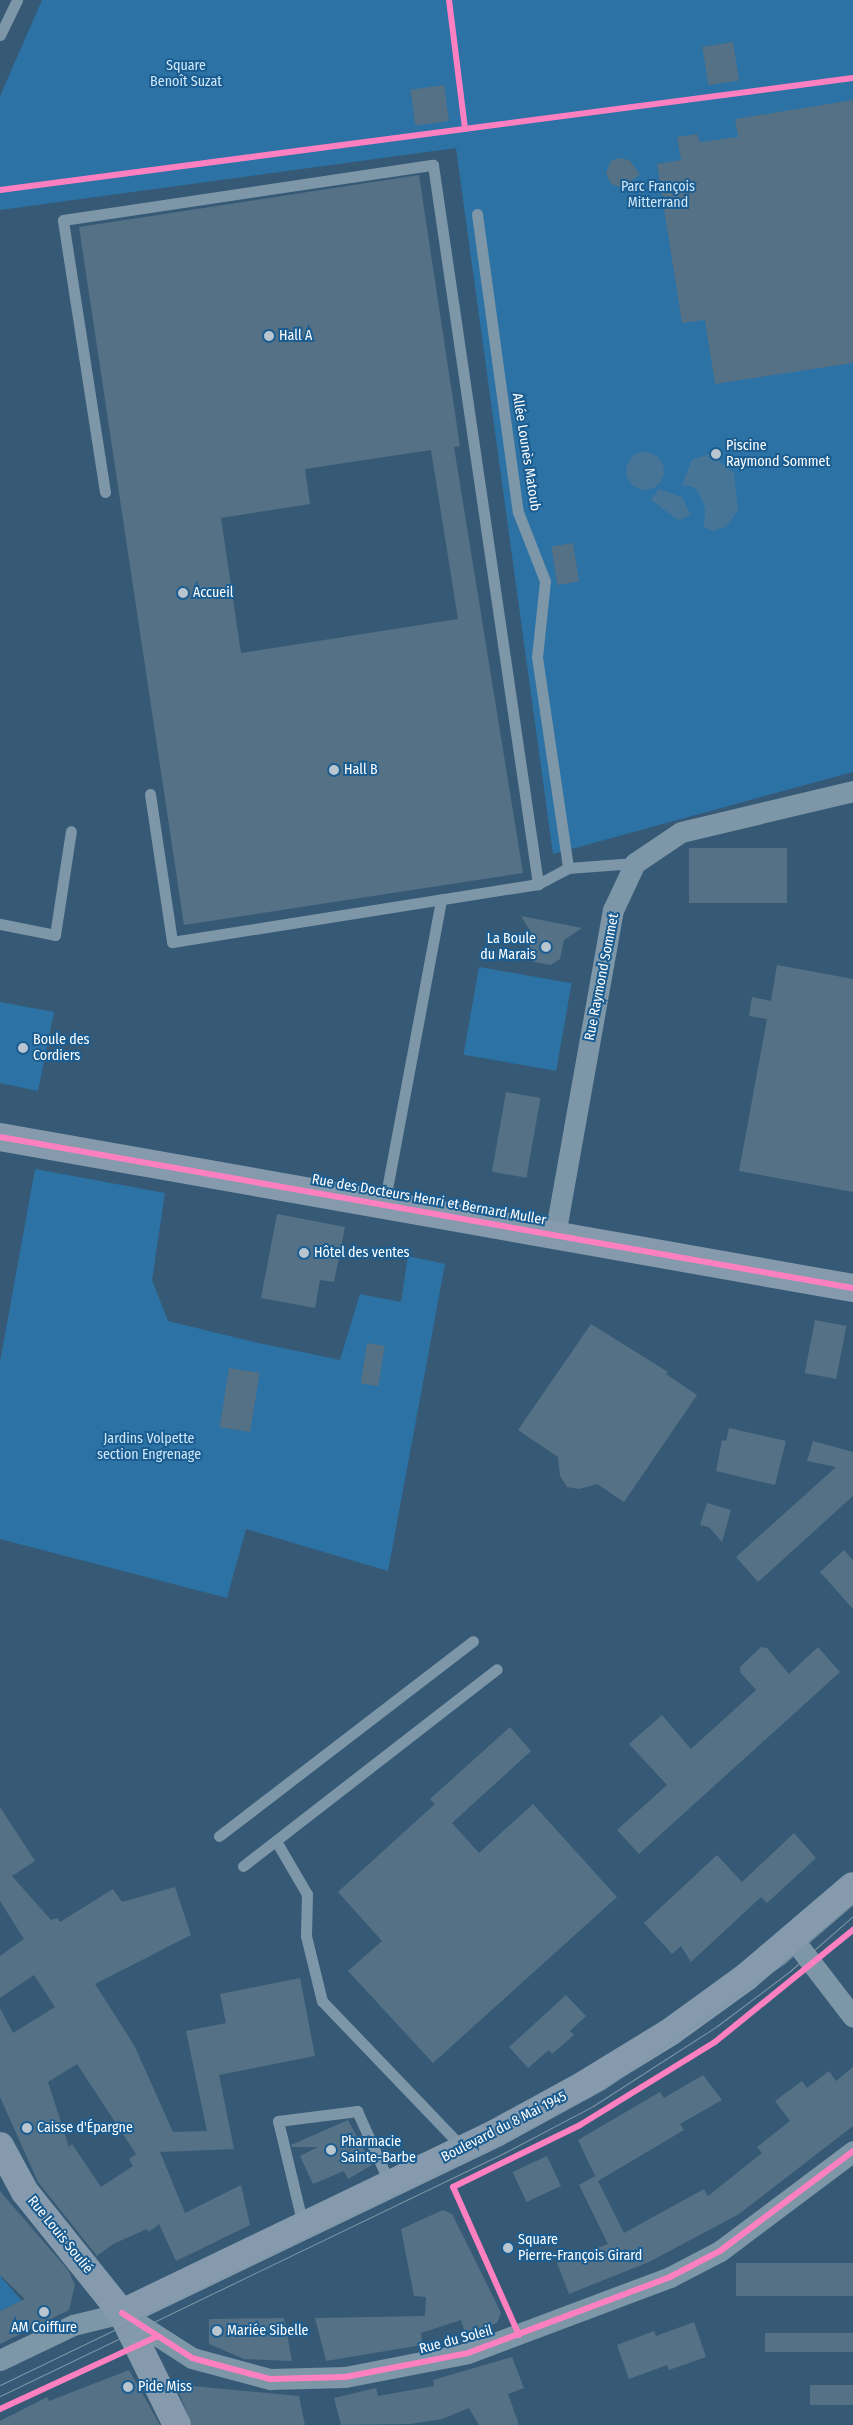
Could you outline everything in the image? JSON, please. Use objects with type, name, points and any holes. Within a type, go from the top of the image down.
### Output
[{"type":"main road","name":"Rue des Docteurs Henri et Bernard Muller","points":[[0,1137],[853,1288]]},
{"type":"main road","name":"Boulevard du 8 Mai 1945","points":[[122,2313],[464,2149],[552,2103],[670,2032],[793,1939],[853,1886]]},
{"type":"main road","name":"Rue Louis Soulié","points":[[3,2155],[26,2192],[122,2313],[178,2425]]},
{"type":"street","points":[[635,863],[681,832],[853,791]]},
{"type":"street","name":"Rue Raymond Sommet","points":[[555,1235],[613,910],[635,863]]},
{"type":"street","points":[[793,1939],[853,2018]]},
{"type":"street","name":"Rue du Soleil","points":[[122,2313],[156,2337],[192,2358],[270,2379],[345,2377],[468,2353],[670,2277],[720,2251],[853,2152]]},
{"type":"street","points":[[0,2360],[73,2325],[122,2313]]},
{"type":"lane","points":[[0,35],[17,0]]},
{"type":"lane","points":[[105,492],[63,220],[433,165],[538,884]]},
{"type":"lane","name":"Allée Lounès Matoub","points":[[477,214],[518,512],[545,581],[537,657],[568,868]]},
{"type":"lane","points":[[150,794],[172,942],[538,884],[568,868],[635,863]]},
{"type":"lane","points":[[0,924],[55,935],[71,831]]},
{"type":"lane","points":[[384,1206],[441,899]]},
{"type":"lane","points":[[219,1836],[473,1641]]},
{"type":"lane","points":[[243,1866],[497,1668]]},
{"type":"lane","points":[[276,1841],[307,1894],[306,1936],[322,2001],[464,2149]]},
{"type":"lane","points":[[303,2226],[278,2121],[357,2111],[390,2184]]},
{"type":"green space","name":"Parc François Mitterrand","points":[[42,0],[853,0],[853,772],[553,854],[456,148],[0,210],[0,96]]},
{"type":"green space","points":[[479,967],[572,983],[556,1071],[464,1055]]},
{"type":"green space","name":"Boule des Cordiers","points":[[0,1002],[54,1012],[38,1091],[0,1083]]},
{"type":"green space","name":"Jardins Volpette section Engrenage","points":[[35,1169],[165,1193],[152,1280],[168,1321],[254,1342],[340,1360],[360,1294],[401,1302],[408,1256],[445,1264],[388,1571],[246,1529],[227,1598],[0,1539],[0,1362]]},
{"type":"green space","points":[[0,2261],[7,2271],[1,2277],[22,2301],[0,2311]]},
{"type":"shaded area","points":[[645,452],[659,457],[664,471],[659,485],[645,490],[631,485],[626,471],[631,457]]},
{"type":"shaded area","points":[[710,454],[734,473],[738,510],[726,527],[713,531],[704,527],[705,509],[700,495],[693,487],[682,485],[692,459]]},
{"type":"shaded area","points":[[659,489],[682,497],[690,514],[679,521],[651,500]]},
{"type":"building","points":[[733,42],[739,81],[708,85],[702,47]]},
{"type":"building","points":[[444,85],[449,121],[415,125],[410,90]]},
{"type":"building","points":[[853,100],[853,363],[715,384],[705,320],[682,323],[657,164],[681,160],[677,137],[697,134],[700,142],[738,137],[735,119]]},
{"type":"building","points":[[618,158],[629,160],[640,174],[623,188],[611,184],[606,173],[611,161]]},
{"type":"building","points":[[419,175],[460,446],[454,447],[523,873],[184,925],[79,227]],"holes":[[[431,450],[458,619],[241,653],[221,518],[310,504],[305,469]]]},
{"type":"building","points":[[573,543],[579,582],[557,585],[551,546]]},
{"type":"building","points":[[689,848],[787,848],[787,903],[689,903]]},
{"type":"building","name":"La Boule du Marais","points":[[521,916],[582,928],[564,940],[560,959],[551,965],[534,962],[528,953],[532,934]]},
{"type":"building","points":[[777,965],[853,979],[853,1192],[739,1171],[767,1019],[749,1016],[752,997],[771,1001]]},
{"type":"building","points":[[506,1092],[540,1098],[526,1178],[492,1172]]},
{"type":"building","name":"Hôtel des ventes","points":[[277,1214],[345,1227],[334,1282],[320,1280],[315,1308],[261,1298]]},
{"type":"building","points":[[815,1320],[846,1326],[836,1379],[805,1373]]},
{"type":"building","points":[[591,1324],[668,1372],[666,1374],[697,1395],[624,1502],[597,1484],[579,1489],[567,1487],[560,1476],[558,1457],[518,1430]]},
{"type":"building","points":[[367,1343],[385,1346],[378,1386],[361,1383]]},
{"type":"building","points":[[229,1368],[260,1373],[250,1432],[220,1427]]},
{"type":"building","points":[[729,1428],[786,1441],[775,1485],[716,1471],[722,1440],[726,1441]]},
{"type":"building","points":[[813,1441],[853,1452],[853,1496],[758,1582],[736,1557],[836,1467],[807,1461]]},
{"type":"building","points":[[707,1503],[731,1510],[722,1542],[709,1527],[700,1525]]},
{"type":"building","points":[[844,1550],[853,1560],[853,1609],[820,1572]]},
{"type":"building","points":[[761,1647],[767,1648],[789,1674],[818,1647],[840,1672],[639,1854],[617,1830],[667,1785],[629,1744],[662,1715],[691,1749],[756,1690],[740,1672],[740,1667]]},
{"type":"building","points":[[510,1727],[531,1751],[452,1823],[479,1853],[533,1804],[617,1897],[433,2063],[348,1971],[382,1941],[338,1892],[435,1804],[430,1799]]},
{"type":"building","points":[[0,1807],[35,1861],[12,1876],[51,1920],[57,1918],[60,1922],[113,1889],[122,1902],[175,1887],[191,1935],[95,1984],[134,2045],[173,2132],[207,2131],[186,2031],[226,2023],[220,1994],[300,1978],[315,2056],[219,2075],[234,2149],[160,2152],[185,2213],[241,2185],[250,2225],[176,2261],[159,2224],[149,2232],[147,2229],[113,2244],[97,2256],[38,2182],[0,2097],[0,2008],[13,2033],[55,2007],[34,1975],[0,1998],[0,1956],[24,1939],[0,1901]],"holes":[[[77,2064],[136,2154],[129,2159],[133,2166],[101,2187],[72,2144],[69,2147],[48,2082]]]},
{"type":"building","points":[[794,1833],[816,1858],[767,1903],[761,1897],[691,1962],[681,1946],[672,1954],[644,1923],[717,1855],[742,1882]]},
{"type":"building","points":[[566,1995],[586,2016],[570,2031],[574,2035],[552,2054],[549,2050],[528,2068],[509,2047]]},
{"type":"building","points":[[853,2067],[853,2126],[739,2214],[649,2262],[569,2294],[557,2263],[608,2244],[579,2185],[595,2176],[578,2140],[660,2092],[664,2098],[703,2075],[722,2100],[680,2124],[684,2130],[598,2181],[624,2233],[704,2189],[708,2196],[762,2153],[757,2147],[790,2121],[775,2101],[802,2081],[807,2088],[829,2071],[836,2081]]},
{"type":"building","name":"Pharmacie Sainte-Barbe","points":[[348,2120],[372,2165],[348,2179],[344,2171],[313,2184],[300,2156],[318,2147],[292,2147],[291,2145]]},
{"type":"building","points":[[547,2156],[561,2186],[527,2202],[513,2172]]},
{"type":"building","points":[[0,2191],[68,2270],[75,2285],[69,2310],[0,2344],[0,2311],[25,2299],[0,2275]]},
{"type":"building","points":[[443,2210],[452,2214],[501,2313],[497,2323],[465,2333],[461,2320],[421,2333],[422,2345],[326,2361],[315,2318],[425,2316],[426,2297],[414,2296],[401,2229]]},
{"type":"building","points":[[736,2263],[853,2263],[853,2296],[736,2296]]},
{"type":"building","points":[[284,2318],[292,2361],[244,2359],[209,2344],[209,2319]]},
{"type":"building","points":[[694,2322],[706,2357],[669,2370],[667,2365],[629,2379],[617,2345],[654,2331],[656,2336]]},
{"type":"building","points":[[765,2333],[853,2333],[853,2352],[765,2352]]},
{"type":"building","points":[[512,2357],[524,2388],[508,2394],[519,2425],[479,2425],[469,2408],[442,2419],[410,2424],[341,2425],[334,2398],[376,2388],[378,2396],[434,2386],[433,2380]]},
{"type":"building","points":[[129,2370],[160,2425],[0,2425],[0,2421],[47,2397],[49,2401]]},
{"type":"building","points":[[182,2385],[299,2396],[305,2425],[192,2425],[178,2391]]},
{"type":"building","points":[[810,2385],[853,2385],[853,2405],[810,2405]]},
{"type":"tram line","points":[[0,2385],[498,2145],[605,2088],[783,1964],[853,1904]]},
{"type":"tram line","points":[[0,2396],[504,2153],[593,2106],[717,2026],[789,1972],[853,1916]]},
{"type":"cycle path","points":[[449,0],[465,129]]},
{"type":"cycle path","points":[[0,190],[853,78]]},
{"type":"cycle path","points":[[0,1137],[853,1288]]},
{"type":"cycle path","points":[[519,2335],[453,2187],[580,2125],[715,2042],[853,1930]]},
{"type":"cycle path","points":[[122,2313],[192,2358],[270,2379],[345,2377],[468,2353],[670,2277],[720,2251],[853,2151]]},
{"type":"cycle path","points":[[0,2409],[156,2337]]},
{"type":"place","name":"Hall A","points":[[269,336]]},
{"type":"place","name":"Piscine Raymond Sommet","points":[[716,454]]},
{"type":"place","name":"Accueil","points":[[183,593]]},
{"type":"place","name":"Hall B","points":[[334,770]]},
{"type":"place","name":"La Boule du Marais","points":[[546,947]]},
{"type":"place","name":"Boule des Cordiers","points":[[23,1048]]},
{"type":"place","name":"Hôtel des ventes","points":[[304,1253]]},
{"type":"place","name":"Caisse d'Épargne","points":[[27,2128]]},
{"type":"place","name":"Pharmacie Sainte-Barbe","points":[[331,2150]]},
{"type":"place","name":"Square Pierre-François Girard","points":[[508,2248]]},
{"type":"place","name":"AM Coiffure","points":[[44,2312]]},
{"type":"place","name":"Mariée Sibelle","points":[[217,2331]]},
{"type":"place","name":"Pide Miss","points":[[128,2387]]},
{"type":"park label","name":"Square Benoît Suzat","points":[[186,74]]}]
